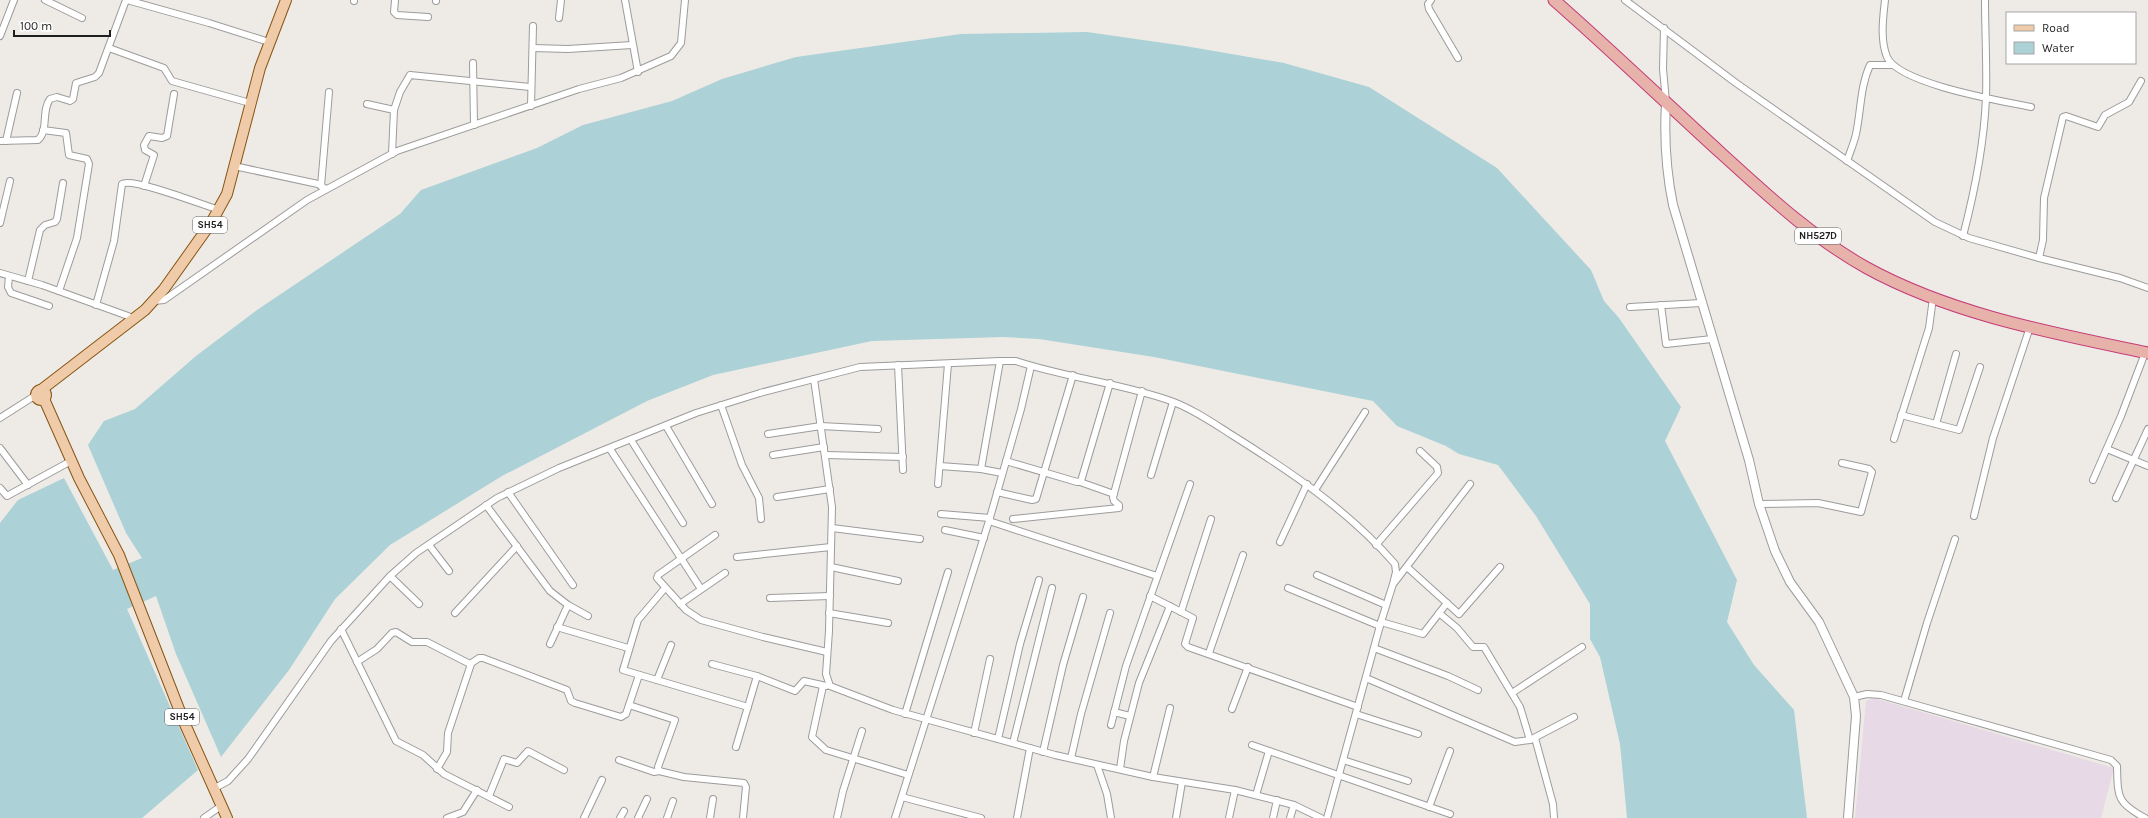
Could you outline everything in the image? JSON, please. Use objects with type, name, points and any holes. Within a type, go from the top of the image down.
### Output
[{"type":"highway","name":"NH527D","points":[[1554,0],[1759,188],[1816,234],[1866,267],[1933,298],[1971,311],[2030,327],[2147,353]]},
{"type":"main road","name":"SH54","points":[[227,818],[184,722],[143,613],[119,555],[71,461],[40,395],[134,320],[154,301],[200,240],[219,210],[227,194],[250,103],[269,42],[286,0]]},
{"type":"street","points":[[0,36],[14,0]]},
{"type":"street","points":[[45,0],[82,18]]},
{"type":"street","points":[[17,93],[3,141],[38,140],[43,130],[48,102],[57,97],[70,101],[73,99],[74,86],[76,83],[95,77],[99,73],[127,0],[145,3],[269,42]]},
{"type":"street","points":[[395,0],[394,12],[397,15],[428,18]]},
{"type":"street","points":[[559,18],[561,0]]},
{"type":"street","points":[[625,0],[638,72]]},
{"type":"street","points":[[154,301],[164,300],[324,187],[392,154],[423,141],[638,72],[662,62],[677,51],[683,32],[685,0]]},
{"type":"street","points":[[1431,0],[1428,4],[1429,9],[1458,58]]},
{"type":"street","points":[[1625,0],[1736,83],[1935,222],[1964,236],[2039,258],[2120,278],[2148,288]]},
{"type":"street","points":[[1885,0],[1883,40],[1887,58],[1892,65],[1906,74],[1935,85],[1986,98],[2031,107]]},
{"type":"street","points":[[1964,236],[1975,188],[1986,98],[1985,0]]},
{"type":"street","points":[[531,106],[530,87],[533,26]]},
{"type":"street","points":[[1664,28],[1663,69],[1666,103],[1665,146],[1668,180],[1701,303],[1748,460],[1759,504],[1784,571],[1819,622],[1854,697],[1856,716],[1848,818]]},
{"type":"street","points":[[533,48],[568,49],[632,45]]},
{"type":"street","points":[[109,48],[164,68],[172,81],[250,103]]},
{"type":"street","points":[[473,63],[474,125]]},
{"type":"street","points":[[1847,161],[1856,134],[1860,101],[1866,74],[1870,65],[1892,65]]},
{"type":"street","points":[[392,154],[394,110],[400,92],[410,75],[530,87]]},
{"type":"street","points":[[2039,258],[2043,240],[2044,198],[2063,117],[2065,116],[2098,127],[2105,115],[2128,104],[2141,81]]},
{"type":"street","points":[[324,187],[329,92]]},
{"type":"street","points":[[144,186],[154,155],[145,150],[144,145],[149,136],[162,138],[167,136],[174,94]]},
{"type":"street","points":[[366,104],[394,110]]},
{"type":"street","points":[[43,130],[66,133],[70,155],[87,159],[89,164],[77,238],[59,291]]},
{"type":"street","points":[[234,166],[324,187]]},
{"type":"street","points":[[0,223],[10,181]]},
{"type":"street","points":[[28,281],[40,230],[45,225],[54,222],[57,219],[63,183]]},
{"type":"street","points":[[96,305],[114,241],[122,184],[132,183],[144,186],[219,210]]},
{"type":"street","points":[[0,273],[59,291],[128,316],[134,320]]},
{"type":"street","points":[[9,276],[8,287],[11,293],[49,306]]},
{"type":"street","points":[[1894,438],[1930,321],[1933,298]]},
{"type":"street","points":[[1630,307],[1701,303]]},
{"type":"street","points":[[1661,305],[1666,344],[1712,339]]},
{"type":"street","points":[[1974,516],[1993,438],[2030,327]]},
{"type":"street","points":[[2093,480],[2147,353]]},
{"type":"street","points":[[1936,424],[1956,354]]},
{"type":"street","points":[[981,469],[1000,361]]},
{"type":"street","points":[[213,789],[228,781],[248,759],[303,678],[341,629],[390,576],[429,545],[486,505],[508,492],[559,468],[721,405],[814,379],[860,367],[1000,361],[1016,362],[1142,391],[1173,402],[1203,417],[1315,490],[1341,511],[1394,564],[1396,572],[1393,584],[1380,624],[1327,818]]},
{"type":"street","points":[[938,484],[948,364]]},
{"type":"street","points":[[898,365],[903,470]]},
{"type":"street","points":[[895,818],[984,538],[1031,366]]},
{"type":"street","points":[[1901,416],[1960,429],[1980,367]]},
{"type":"street","points":[[997,492],[1036,500],[1073,375]]},
{"type":"street","points":[[814,379],[826,455],[830,489],[832,528],[826,686],[812,737],[826,750],[908,775]]},
{"type":"street","points":[[1080,482],[1110,383]]},
{"type":"street","points":[[1013,519],[1119,508],[1119,505],[1113,499],[1142,391]]},
{"type":"street","points":[[0,418],[40,395]]},
{"type":"street","points":[[1151,475],[1173,402]]},
{"type":"street","points":[[721,405],[742,465],[759,498],[761,519]]},
{"type":"street","points":[[1315,490],[1365,412]]},
{"type":"street","points":[[666,426],[712,504]]},
{"type":"street","points":[[768,434],[821,426],[878,429]]},
{"type":"street","points":[[2116,498],[2148,429]]},
{"type":"street","points":[[631,440],[683,523]]},
{"type":"street","points":[[773,455],[824,447]]},
{"type":"street","points":[[0,448],[28,485]]},
{"type":"street","points":[[610,449],[701,589]]},
{"type":"street","points":[[2107,449],[2148,466]]},
{"type":"street","points":[[1376,545],[1438,473],[1437,467],[1420,451]]},
{"type":"street","points":[[826,455],[903,457]]},
{"type":"street","points":[[0,488],[7,496],[71,461]]},
{"type":"street","points":[[1006,461],[1080,482],[1114,494]]},
{"type":"street","points":[[1759,504],[1818,504],[1861,512],[1872,472],[1869,469],[1842,463]]},
{"type":"street","points":[[940,466],[981,469],[1002,473]]},
{"type":"street","points":[[1111,725],[1126,666],[1190,484]]},
{"type":"street","points":[[1280,542],[1307,484]]},
{"type":"street","points":[[1393,584],[1470,484]]},
{"type":"street","points":[[777,497],[830,489]]},
{"type":"street","points":[[508,492],[573,585]]},
{"type":"street","points":[[486,505],[550,591],[588,616]]},
{"type":"street","points":[[941,514],[989,520],[1157,576]]},
{"type":"street","points":[[1182,612],[1211,519]]},
{"type":"street","points":[[832,528],[920,539]]},
{"type":"street","points":[[945,530],[984,538]]},
{"type":"street","points":[[715,535],[657,576],[665,588],[680,604],[692,615],[709,623],[827,652]]},
{"type":"street","points":[[1904,701],[1927,623],[1955,539]]},
{"type":"street","points":[[429,545],[449,571]]},
{"type":"street","points":[[455,613],[517,546]]},
{"type":"street","points":[[737,557],[831,547]]},
{"type":"street","points":[[1209,653],[1243,555]]},
{"type":"street","points":[[831,567],[898,581]]},
{"type":"street","points":[[1407,567],[1457,613],[1461,613],[1500,568]]},
{"type":"street","points":[[905,714],[948,572]]},
{"type":"street","points":[[680,604],[725,573]]},
{"type":"street","points":[[1317,575],[1386,605]]},
{"type":"street","points":[[390,576],[419,604]]},
{"type":"street","points":[[998,739],[1020,644],[1038,580]]},
{"type":"street","points":[[665,588],[638,620],[628,648],[623,670],[748,707]]},
{"type":"street","points":[[1012,743],[1052,588]]},
{"type":"street","points":[[1288,588],[1380,624],[1422,635],[1447,603]]},
{"type":"street","points":[[770,598],[830,596]]},
{"type":"street","points":[[1044,752],[1063,665],[1083,596]]},
{"type":"street","points":[[1150,596],[1193,618],[1186,646],[1358,707]]},
{"type":"street","points":[[550,644],[568,604]]},
{"type":"street","points":[[1120,769],[1130,716],[1144,668],[1170,606]]},
{"type":"street","points":[[829,613],[888,623]]},
{"type":"street","points":[[1072,758],[1081,714],[1110,613]]},
{"type":"street","points":[[1439,613],[1457,628],[1474,647],[1484,647],[1520,707],[1553,804],[1554,818]]},
{"type":"street","points":[[557,627],[628,648]]},
{"type":"street","points":[[341,629],[396,741],[423,755],[437,769],[509,807]]},
{"type":"street","points":[[356,662],[378,649],[395,632],[414,643],[429,643],[471,664]]},
{"type":"street","points":[[657,680],[671,645]]},
{"type":"street","points":[[1512,693],[1582,647]]},
{"type":"street","points":[[1374,648],[1448,676],[1478,690]]},
{"type":"street","points":[[437,769],[447,752],[448,733],[471,664],[479,658],[483,658],[567,690],[571,701],[575,704],[618,717],[625,715],[639,675]]},
{"type":"street","points":[[974,732],[990,659]]},
{"type":"street","points":[[712,664],[757,676],[795,691],[804,681],[826,686],[905,714],[1044,752],[1153,777],[1235,790],[1294,805],[1322,818]]},
{"type":"street","points":[[1232,709],[1248,667]]},
{"type":"street","points":[[736,747],[757,676]]},
{"type":"street","points":[[1366,678],[1504,739],[1515,742],[1532,739],[1574,717]]},
{"type":"street","points":[[1854,697],[1873,694],[1904,701],[2111,760],[2117,766],[2116,784],[2119,797],[2131,809],[2146,818]]},
{"type":"street","points":[[629,705],[675,720],[658,767],[659,771]]},
{"type":"street","points":[[1153,777],[1170,708]]},
{"type":"street","points":[[1114,712],[1130,716]]},
{"type":"street","points":[[1356,714],[1418,734]]},
{"type":"street","points":[[837,818],[852,759],[862,731]]},
{"type":"street","points":[[1252,745],[1450,814]]},
{"type":"street","points":[[1017,818],[1030,748]]},
{"type":"street","points":[[488,796],[504,759],[518,763],[528,751],[564,770]]},
{"type":"street","points":[[1256,795],[1269,751]]},
{"type":"street","points":[[1429,807],[1450,751]]},
{"type":"street","points":[[619,760],[652,772],[659,771],[684,778],[744,783],[746,787],[743,818]]},
{"type":"street","points":[[1343,760],[1408,781]]},
{"type":"street","points":[[1097,765],[1107,794],[1111,818]]},
{"type":"street","points":[[584,818],[602,780]]},
{"type":"street","points":[[1176,818],[1182,782]]},
{"type":"street","points":[[447,818],[463,812],[477,790]]},
{"type":"street","points":[[1229,818],[1235,790]]},
{"type":"street","points":[[902,797],[956,810],[981,818]]},
{"type":"street","points":[[710,818],[713,799]]},
{"type":"street","points":[[638,818],[647,800]]},
{"type":"street","points":[[1274,818],[1277,800]]},
{"type":"street","points":[[667,818],[673,801]]},
{"type":"street","points":[[1290,818],[1294,805]]},
{"type":"street","points":[[204,818],[221,806]]},
{"type":"street","points":[[955,818],[956,810]]},
{"type":"street","points":[[620,818],[624,811]]},
{"type":"shaded area","points":[[1874,698],[2114,768],[2101,818],[1855,818],[1866,701]]},
{"type":"water","points":[[1087,32],[1185,46],[1284,63],[1369,87],[1497,168],[1591,270],[1604,301],[1619,318],[1681,407],[1665,441],[1737,580],[1727,622],[1754,665],[1794,710],[1807,818],[1627,818],[1620,744],[1600,657],[1590,639],[1590,604],[1536,516],[1498,465],[1459,454],[1446,446],[1397,426],[1373,401],[1154,357],[1039,339],[1003,337],[872,341],[713,375],[647,401],[502,476],[390,545],[335,599],[289,670],[221,757],[176,654],[156,596],[127,609],[198,770],[142,818],[0,818],[0,523],[18,500],[64,478],[113,570],[142,558],[126,533],[88,445],[104,421],[135,409],[196,356],[257,310],[400,214],[421,190],[537,148],[583,125],[672,101],[722,79],[796,57],[961,34]]}]
